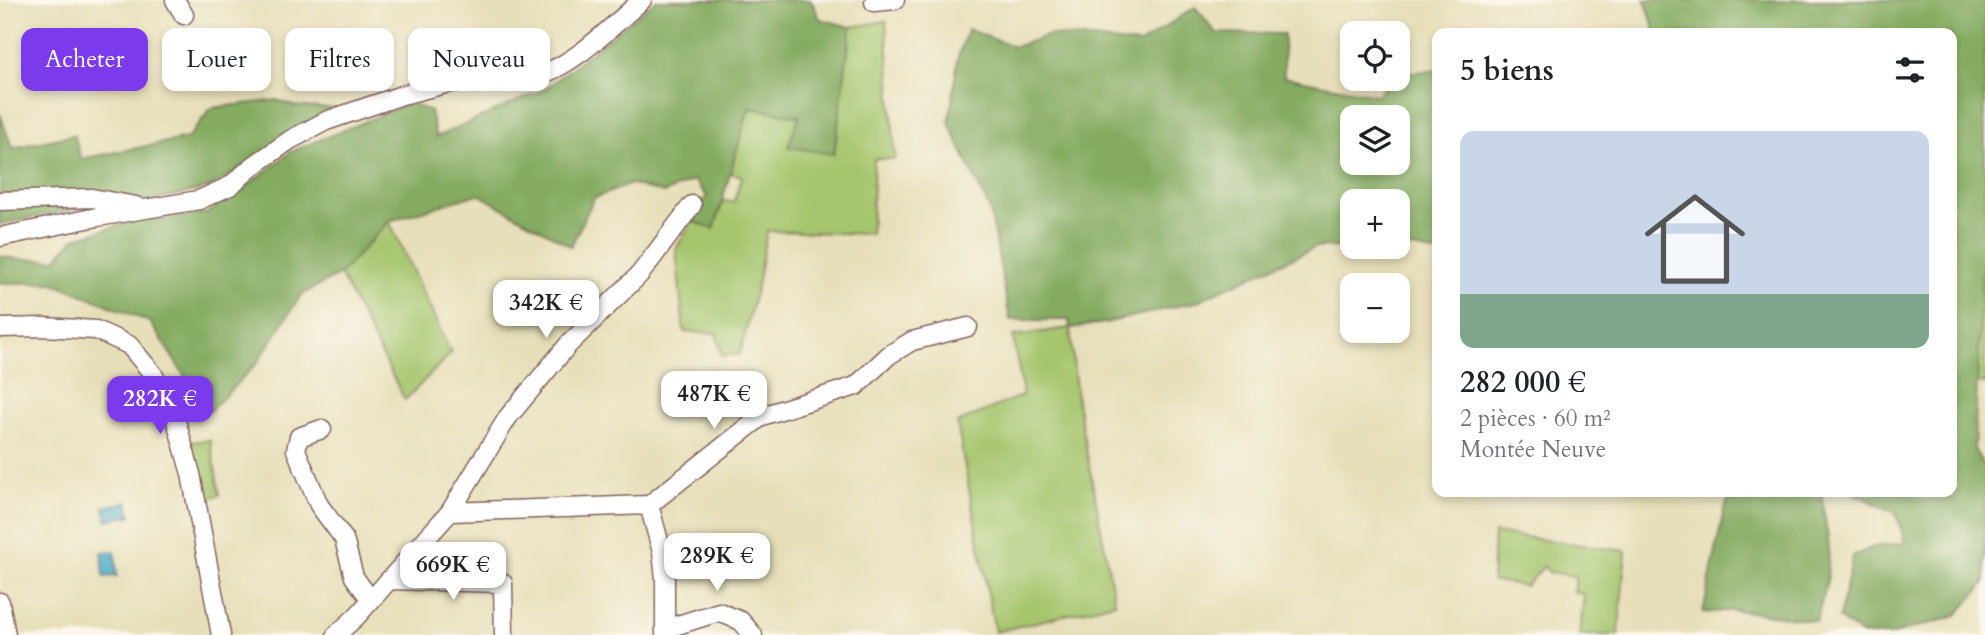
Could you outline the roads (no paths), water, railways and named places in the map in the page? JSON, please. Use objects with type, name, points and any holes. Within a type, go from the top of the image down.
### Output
[{"type":"street","points":[[0,237],[199,200],[230,186],[290,140],[326,121],[402,95],[449,83],[545,75],[576,55],[642,0]]},
{"type":"street","points":[[874,2],[895,0]]},
{"type":"street","points":[[0,201],[92,198],[147,209]]},
{"type":"street","points":[[336,635],[450,512],[508,417],[568,345],[640,274],[692,205]]},
{"type":"street","points":[[450,512],[649,505],[762,416],[856,386],[889,355],[912,341],[968,327]]},
{"type":"street","points":[[0,328],[96,330],[129,345],[153,374],[175,417],[191,474],[221,635]]},
{"type":"street","points":[[322,429],[299,437],[296,450],[319,505],[344,539],[354,577],[371,600]]},
{"type":"street","points":[[649,505],[662,552],[665,632],[719,612],[741,621],[753,635]]},
{"type":"street","points":[[389,580],[503,583],[504,635]]},
{"type":"street","points":[[0,602],[6,635]]},
{"type":"water","points":[[128,502],[131,516],[106,520],[104,507]]},
{"type":"water","points":[[115,551],[117,576],[104,577],[102,552]]}]
